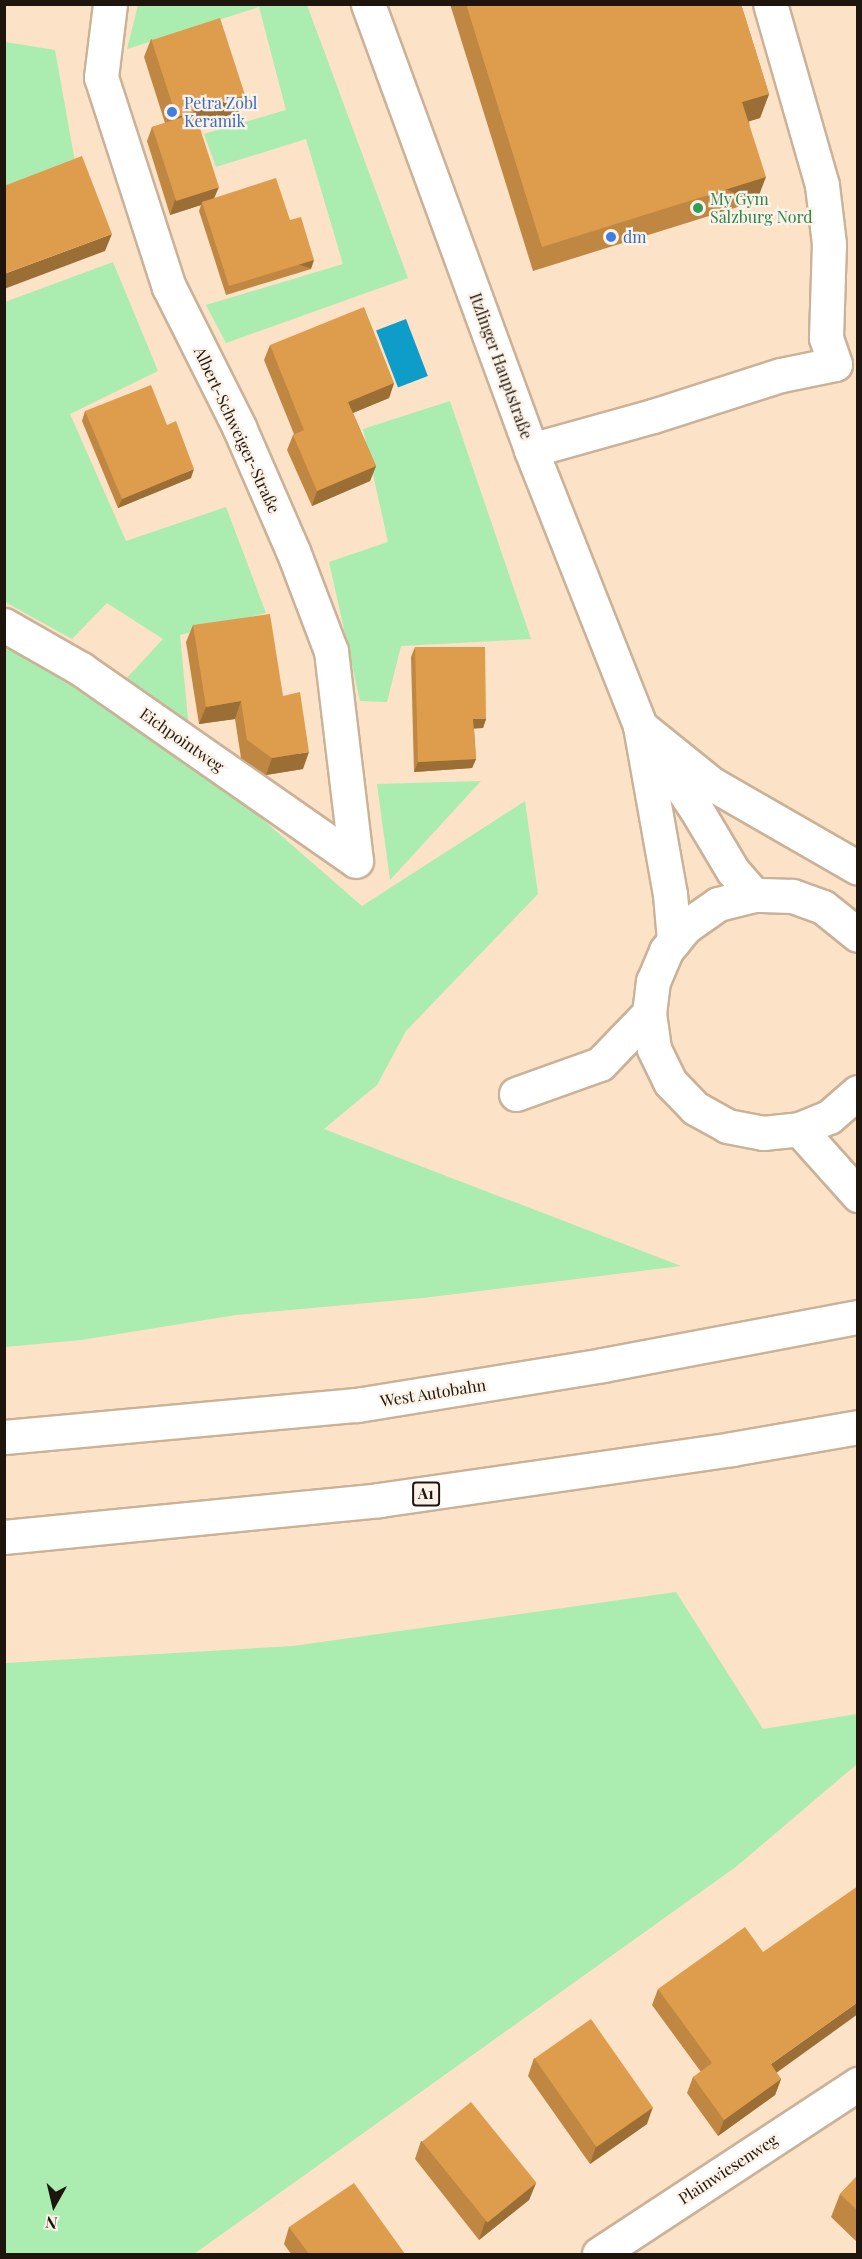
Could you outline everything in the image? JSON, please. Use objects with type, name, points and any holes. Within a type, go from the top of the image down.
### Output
[{"type":"main road","name":"Albert-Schweiger-Straße","points":[[110,4],[101,77],[169,287],[239,427],[293,551],[331,651],[356,861]]},
{"type":"main road","name":"Itzlinger Hauptstraße","points":[[368,4],[531,450],[640,726]]},
{"type":"main road","points":[[531,450],[653,416],[781,375],[846,366],[826,338],[830,244],[822,185],[770,4]]},
{"type":"main road","name":"Eichpointweg","points":[[4,625],[81,669],[356,861]]},
{"type":"main road","points":[[640,726],[712,784],[858,867]]},
{"type":"main road","points":[[640,726],[696,809],[733,871],[754,895]]},
{"type":"main road","points":[[640,726],[670,894],[674,941]]},
{"type":"main road","points":[[858,935],[823,907],[792,896],[754,895],[718,904],[686,926],[666,951],[653,981],[649,1013],[654,1049],[670,1082],[695,1108],[727,1126],[763,1133],[799,1129],[829,1117],[858,1092]]},
{"type":"main road","points":[[516,1094],[600,1064],[649,1013]]},
{"type":"main road","points":[[799,1129],[858,1195]]},
{"type":"main road","name":"West Autobahn","points":[[4,1437],[357,1405],[603,1365],[858,1317]]},
{"type":"main road","name":"A1","points":[[4,1537],[379,1500],[722,1451],[852,1428]]},
{"type":"main road","name":"Plainwiesenweg","points":[[599,2254],[858,2084]]},
{"type":"green space","points":[[138,5],[307,5],[408,278],[226,343],[206,305],[343,264],[306,139],[216,167],[204,134],[286,110],[259,7],[127,49]]},
{"type":"green space","points":[[5,42],[55,50],[75,162],[5,186]]},
{"type":"green space","points":[[113,262],[158,371],[70,414],[126,541],[226,507],[266,613],[180,635],[189,729],[125,680],[163,639],[107,603],[72,639],[5,602],[5,302]]},
{"type":"green space","points":[[450,401],[531,639],[401,646],[387,702],[360,701],[329,562],[388,542],[363,429]]},
{"type":"green space","points":[[4,637],[126,711],[246,805],[362,906],[525,801],[538,894],[406,1031],[377,1085],[324,1129],[681,1266],[423,1298],[236,1315],[81,1340],[5,1347]]},
{"type":"green space","points":[[481,781],[390,880],[377,784]]},
{"type":"green space","points":[[676,1592],[763,1729],[857,1714],[857,1764],[737,1866],[194,2254],[5,2254],[5,1663],[293,1646]]},
{"type":"water","points":[[406,319],[428,376],[398,387],[376,330]]},
{"type":"building","points":[[466,4],[741,4],[769,94],[742,102],[766,177],[542,247]]},
{"type":"building","points":[[220,18],[245,95],[177,117],[152,40]]},
{"type":"building","points":[[195,113],[219,187],[176,201],[152,127]]},
{"type":"building","points":[[82,156],[112,234],[4,274],[4,186]]},
{"type":"building","points":[[276,178],[290,220],[301,217],[314,260],[229,286],[202,202]]},
{"type":"building","points":[[364,307],[394,383],[348,402],[376,466],[317,491],[293,435],[304,430],[270,345]]},
{"type":"building","points":[[151,385],[167,425],[176,421],[194,469],[122,499],[85,411]]},
{"type":"building","points":[[270,614],[283,696],[300,692],[309,752],[272,758],[247,740],[241,701],[206,707],[193,625]]},
{"type":"building","points":[[415,647],[485,647],[486,719],[473,719],[476,759],[418,762]]},
{"type":"building","points":[[858,1886],[858,2002],[771,2064],[781,2079],[724,2120],[693,2077],[712,2063],[658,1989],[745,1927],[763,1952]]},
{"type":"building","points":[[591,2019],[653,2107],[596,2147],[534,2059]]},
{"type":"building","points":[[471,2102],[536,2183],[487,2222],[422,2142]]},
{"type":"building","points":[[858,2175],[858,2211],[840,2194]]},
{"type":"building","points":[[354,2183],[405,2254],[309,2254],[289,2227]]},
{"type":"place","name":"Petra Zobl Keramik","points":[[172,112]]},
{"type":"place","name":"My Gym Salzburg Nord","points":[[698,208]]},
{"type":"place","name":"dm","points":[[611,237]]}]
